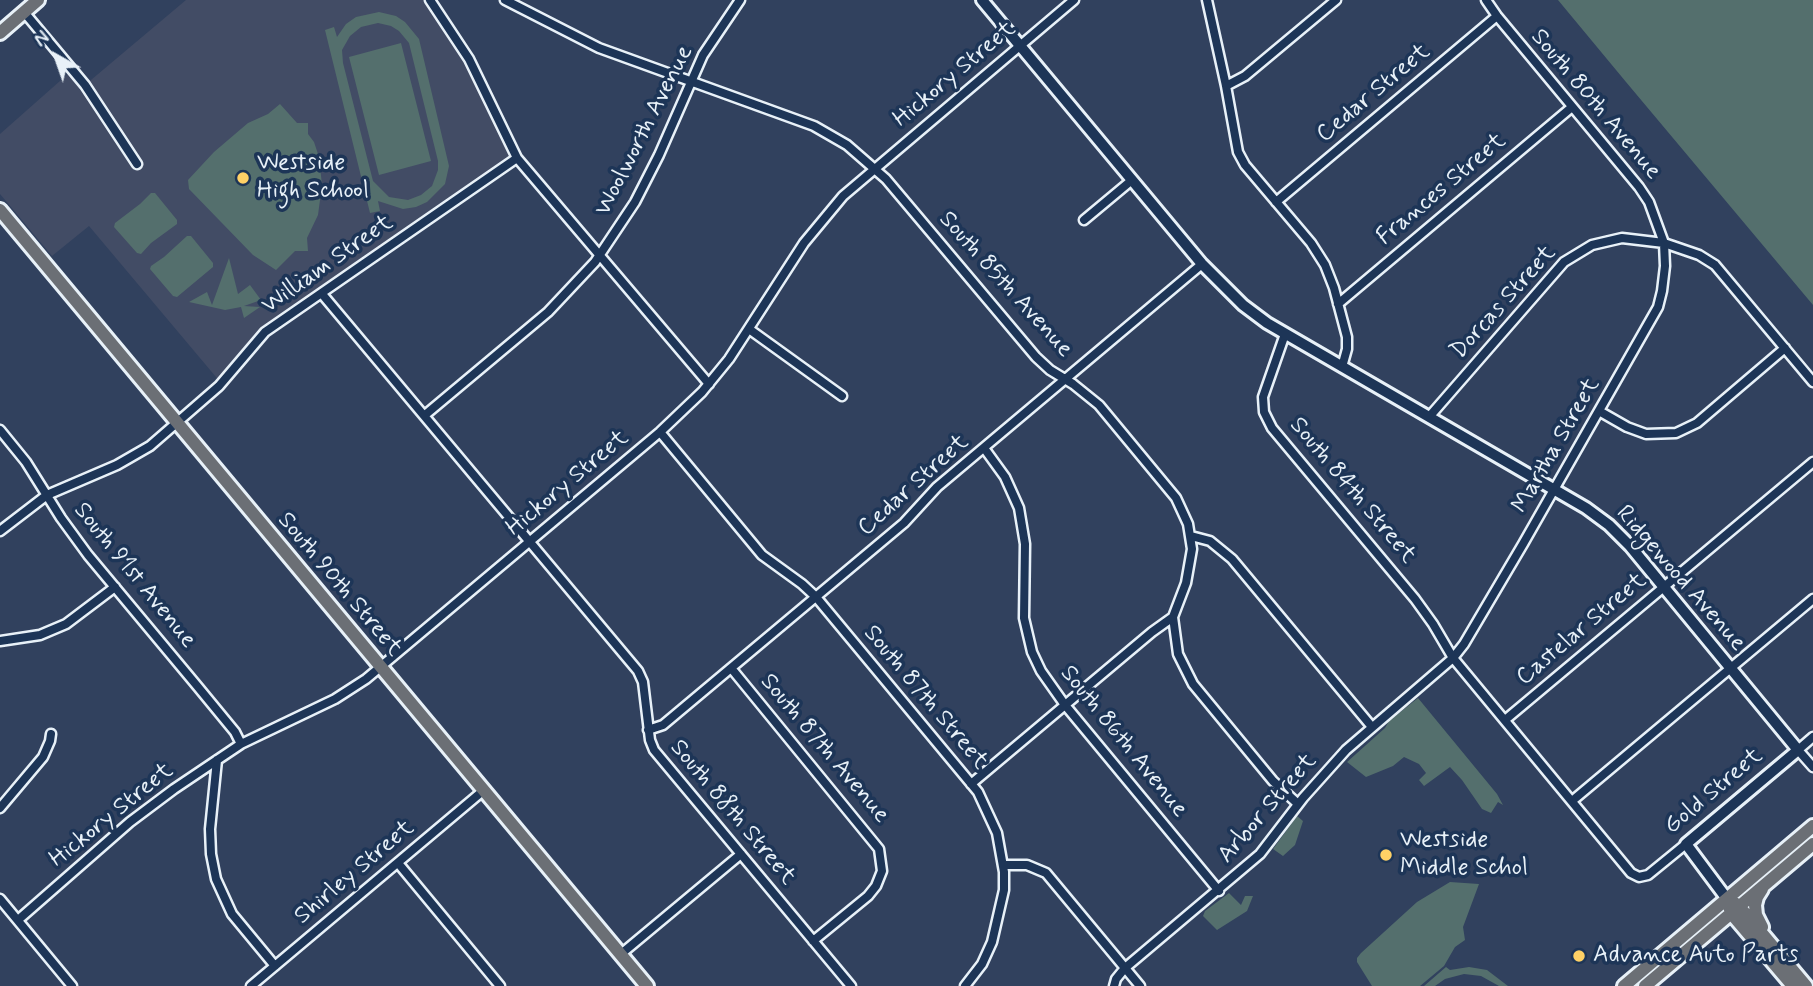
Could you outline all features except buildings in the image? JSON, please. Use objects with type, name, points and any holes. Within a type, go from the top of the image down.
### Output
[{"type":"main road","points":[[2,26],[38,0]]},
{"type":"main road","points":[[982,0],[1202,264],[1242,305],[1285,334]]},
{"type":"main road","name":"South 90th Street","points":[[0,210],[647,986]]},
{"type":"main road","name":"Ridgewood Avenue","points":[[1285,334],[1554,489],[1609,525],[1630,546],[1798,750]]},
{"type":"main road","name":"Gold Street","points":[[1686,844],[1798,750]]},
{"type":"main road","points":[[1644,986],[1732,906],[1813,826]]},
{"type":"main road","points":[[1686,844],[1793,986]]},
{"type":"main road","points":[[1624,986],[1767,883],[1813,844]]},
{"type":"main road","points":[[1767,883],[1757,897],[1755,910],[1772,946]]},
{"type":"main road","points":[[1732,906],[1772,946],[1806,986]]},
{"type":"street","points":[[430,0],[468,59],[517,158],[709,384]]},
{"type":"street","name":"South 85th Avenue","points":[[505,0],[599,48],[814,125],[847,145],[875,167],[1036,357],[1099,405],[1168,487],[1183,511],[1191,536]]},
{"type":"street","name":"Woolworth Avenue","points":[[425,415],[548,312],[576,284],[600,254],[626,218],[648,179],[690,82],[717,32],[740,0]]},
{"type":"street","name":"Hickory Street","points":[[18,920],[146,810],[242,744],[335,699],[380,667],[660,432],[709,384],[729,359],[788,265],[843,196],[1074,0]]},
{"type":"street","points":[[1207,0],[1238,152],[1245,165],[1319,255],[1329,276],[1347,337],[1342,367]]},
{"type":"street","points":[[1226,86],[1245,76],[1336,0]]},
{"type":"street","name":"South 80th Avenue","points":[[1486,0],[1645,195],[1664,243]]},
{"type":"street","points":[[24,12],[85,85],[137,164]]},
{"type":"street","name":"Cedar Street","points":[[1276,202],[1497,16]]},
{"type":"street","name":"Frances Street","points":[[1338,304],[1572,107]]},
{"type":"street","name":"William Street","points":[[177,423],[219,386],[261,335],[517,158]]},
{"type":"street","points":[[1084,220],[1132,180]]},
{"type":"street","name":"Dorcas Street","points":[[1429,417],[1570,256],[1592,245],[1614,239],[1638,238],[1664,243]]},
{"type":"street","points":[[1664,243],[1699,255],[1715,265],[1813,382]]},
{"type":"street","name":"Martha Street","points":[[1453,659],[1464,645],[1658,307],[1665,266],[1664,243]]},
{"type":"street","name":"Cedar Street","points":[[648,730],[663,725],[905,523],[937,487],[1202,264]]},
{"type":"street","name":"South 88th Street","points":[[322,293],[638,671],[643,682],[648,730],[654,750],[851,986]]},
{"type":"street","points":[[749,329],[842,396]]},
{"type":"street","name":"South 84th Street","points":[[1285,334],[1263,397],[1267,422],[1415,599],[1453,659],[1631,873],[1641,877]]},
{"type":"street","points":[[1599,411],[1646,434],[1676,433],[1697,422],[1785,348]]},
{"type":"street","points":[[0,531],[47,495],[130,458],[177,423]]},
{"type":"street","name":"South 91st Avenue","points":[[0,430],[26,462],[71,533],[206,696],[242,744]]},
{"type":"street","name":"South 87th Street","points":[[660,432],[762,555],[816,597],[971,784],[993,823],[1003,865],[1003,901],[982,964],[965,986]]},
{"type":"street","name":"South 86th Avenue","points":[[984,448],[1005,477],[1018,508],[1025,544],[1023,602],[1027,633],[1041,671],[1065,705],[1219,891]]},
{"type":"street","name":"Castelar Street","points":[[1505,720],[1813,462]]},
{"type":"street","points":[[1298,804],[1273,781],[1192,684],[1178,654],[1173,617],[1190,571],[1191,536],[1210,541],[1233,559],[1373,727]]},
{"type":"street","points":[[0,641],[40,635],[66,624],[115,587]]},
{"type":"street","points":[[1572,801],[1813,599]]},
{"type":"street","points":[[971,784],[1173,617]]},
{"type":"street","name":"Arbor Street","points":[[1114,986],[1125,968],[1219,891],[1260,853],[1334,762],[1453,659]]},
{"type":"street","name":"South 87th Avenue","points":[[731,668],[876,842],[881,856],[881,871],[876,886],[868,896],[813,941]]},
{"type":"street","points":[[0,808],[43,757],[51,734]]},
{"type":"street","name":"Gold Street","points":[[1798,750],[1813,737]]},
{"type":"street","name":"Ridgewood Avenue","points":[[1798,750],[1813,767]]},
{"type":"street","points":[[217,761],[209,829],[216,879],[232,914],[275,966]]},
{"type":"street","name":"Shirley Street","points":[[251,986],[484,790]]},
{"type":"street","name":"Gold Street","points":[[1641,877],[1648,875],[1686,844]]},
{"type":"street","points":[[621,954],[741,854]]},
{"type":"street","points":[[398,863],[499,986]]},
{"type":"street","points":[[1003,865],[1027,864],[1046,873],[1140,986]]},
{"type":"street","points":[[0,899],[72,986]]},
{"type":"shaded area","name":"Westside High School","points":[[186,0],[430,0],[455,36],[517,158],[265,332],[221,383],[89,226],[52,256],[0,194],[0,134],[69,73],[85,85]]},
{"type":"green space","points":[[1558,0],[1813,0],[1813,305],[1626,82]]},
{"type":"green space","points":[[379,12],[396,16],[405,22],[419,39],[449,166],[445,184],[427,202],[416,207],[403,209],[378,201],[380,211],[370,213],[325,30],[334,27],[337,37],[346,24],[356,17]],"holes":[[[378,23],[391,26],[409,43],[438,161],[438,170],[432,186],[421,195],[408,200],[389,197],[373,181],[343,63],[342,50],[350,36],[361,27]]]},
{"type":"green space","points":[[401,43],[431,161],[379,175],[349,57]]},
{"type":"green space","points":[[280,104],[297,123],[308,123],[308,134],[319,157],[322,185],[318,215],[307,238],[308,251],[295,251],[276,270],[253,255],[189,189],[188,180],[214,152],[248,123],[268,114]]},
{"type":"green space","points":[[151,193],[155,193],[177,220],[177,224],[141,254],[137,253],[114,227],[115,223]]},
{"type":"green space","points":[[187,236],[191,236],[213,263],[213,267],[177,297],[173,296],[150,269]]},
{"type":"green space","points":[[229,258],[238,294],[250,285],[261,300],[244,306],[260,307],[244,318],[241,307],[225,310],[189,302],[207,292],[212,305]]},
{"type":"green space","points":[[1418,698],[1497,794],[1503,805],[1498,802],[1491,813],[1482,809],[1450,767],[1424,786],[1419,780],[1426,773],[1419,764],[1404,757],[1393,766],[1366,777],[1347,762],[1385,728],[1389,721]]},
{"type":"green space","points":[[1297,816],[1303,821],[1295,845],[1283,856],[1273,849]]},
{"type":"green space","points":[[1450,882],[1479,884],[1463,927],[1465,940],[1455,947],[1444,966],[1420,986],[1372,986],[1357,958],[1417,902]]},
{"type":"green space","points":[[1229,893],[1241,905],[1245,896],[1253,896],[1247,911],[1217,930],[1203,916],[1205,911]]},
{"type":"green space","points":[[1446,967],[1450,970],[1469,967],[1487,970],[1508,986],[1499,986],[1481,976],[1464,974],[1445,979],[1435,986],[1424,986]]},
{"type":"place","name":"Westside High School","points":[[243,178]]},
{"type":"place","name":"Westside Middle Schol","points":[[1386,855]]},
{"type":"place","name":"Advance Auto Parts","points":[[1579,956]]}]
